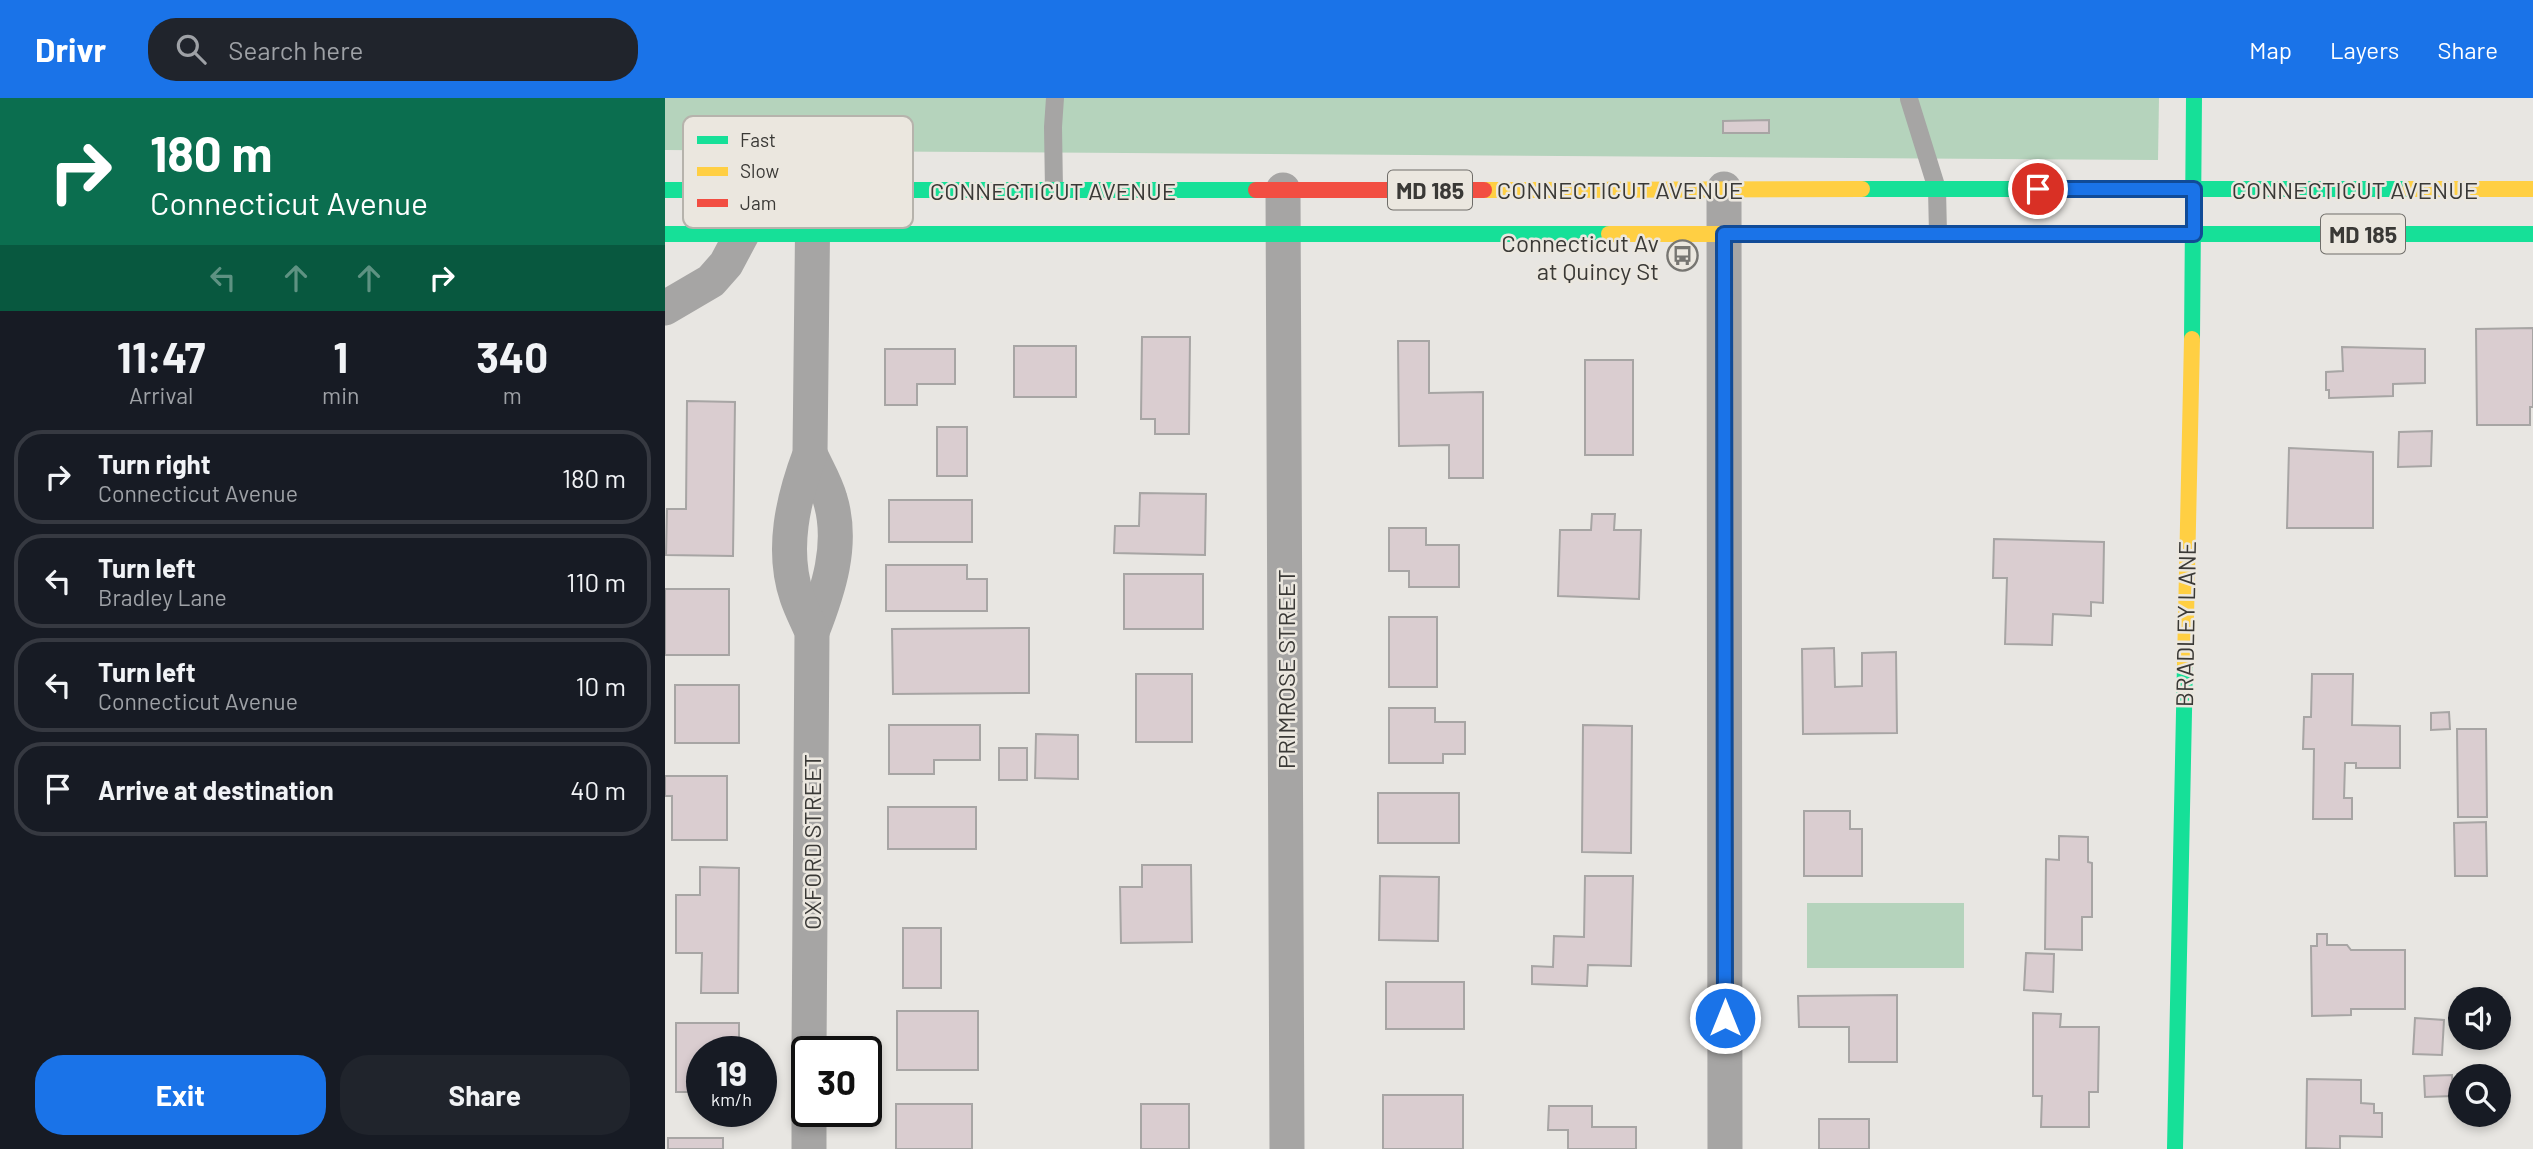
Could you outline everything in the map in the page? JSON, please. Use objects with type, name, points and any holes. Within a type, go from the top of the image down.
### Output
[{"type":"main road","name":"BRADLEY LANE","points":[[2175,1149],[2195,98]]},
{"type":"main road","name":"CONNECTICUT AVENUE","points":[[913,190],[2533,189]]},
{"type":"main road","name":"CONNECTICUT AVENUE","points":[[665,190],[683,190]]},
{"type":"main road","name":"CONNECTICUT AVENUE","points":[[665,234],[2533,234]]},
{"type":"street","points":[[1724,189],[1725,1149]]},
{"type":"street","name":"PRIMROSE STREET","points":[[1283,190],[1287,1149]]},
{"type":"street","name":"OXFORD STREET","points":[[809,1036],[812,632],[826,596],[834,562],[835,526],[830,499],[810,454],[813,228]]},
{"type":"street","points":[[665,308],[711,281],[726,264],[742,234]]},
{"type":"street","points":[[809,1127],[809,1149]]},
{"type":"lane","points":[[1054,190],[1055,98]]},
{"type":"lane","points":[[1909,99],[1937,189],[1938,234]]},
{"type":"green space","points":[[665,98],[2159,98],[2158,160],[913,152],[913,116],[683,116],[683,150],[665,150]]},
{"type":"green space","points":[[1807,903],[1964,903],[1964,968],[1807,968]]},
{"type":"building","points":[[1769,120],[1769,133],[1723,133],[1723,121]]},
{"type":"building","points":[[2533,328],[2533,407],[2530,407],[2530,425],[2477,425],[2476,329]]},
{"type":"building","points":[[1142,337],[1190,337],[1189,434],[1155,434],[1155,419],[1141,419]]},
{"type":"building","points":[[1398,341],[1429,341],[1429,393],[1483,392],[1483,478],[1449,478],[1449,445],[1399,446]]},
{"type":"building","points":[[1014,346],[1076,346],[1076,397],[1014,397]]},
{"type":"building","points":[[2342,347],[2425,349],[2425,383],[2393,384],[2393,396],[2329,398],[2326,372],[2343,371]]},
{"type":"building","points":[[885,349],[955,349],[955,384],[917,384],[917,405],[885,405]]},
{"type":"building","points":[[1585,360],[1633,360],[1633,455],[1585,455]]},
{"type":"building","points":[[687,401],[735,402],[733,556],[666,555],[667,509],[686,509]]},
{"type":"building","points":[[937,427],[967,427],[967,476],[937,476]]},
{"type":"building","points":[[2432,431],[2431,466],[2398,467],[2399,432]]},
{"type":"building","points":[[2289,448],[2373,452],[2373,528],[2287,528]]},
{"type":"building","points":[[1140,493],[1206,494],[1205,555],[1114,553],[1115,526],[1139,526]]},
{"type":"building","points":[[889,500],[972,500],[972,542],[889,542]]},
{"type":"building","points":[[1592,514],[1615,514],[1614,530],[1641,530],[1639,599],[1558,596],[1560,530],[1591,530]]},
{"type":"building","points":[[1389,528],[1426,528],[1426,545],[1459,545],[1459,587],[1409,587],[1409,571],[1389,571]]},
{"type":"building","points":[[1994,539],[2104,542],[2103,603],[2091,602],[2091,616],[2053,614],[2052,645],[2005,644],[2007,578],[1993,578]]},
{"type":"building","points":[[886,565],[967,565],[967,579],[987,579],[987,611],[886,611]]},
{"type":"building","points":[[1124,574],[1203,574],[1203,629],[1124,629]]},
{"type":"building","points":[[665,589],[729,589],[729,655],[665,655]]},
{"type":"building","points":[[1389,617],[1437,617],[1437,687],[1389,687]]},
{"type":"building","points":[[1029,628],[1029,693],[893,694],[892,629]]},
{"type":"building","points":[[1834,648],[1835,687],[1862,686],[1862,653],[1896,652],[1897,733],[1803,734],[1802,649]]},
{"type":"building","points":[[1136,674],[1192,674],[1192,742],[1136,742]]},
{"type":"building","points":[[2312,674],[2353,674],[2352,725],[2400,726],[2400,768],[2356,768],[2356,763],[2345,763],[2344,798],[2352,798],[2352,819],[2313,819],[2314,749],[2303,749],[2304,717],[2311,717]]},
{"type":"building","points":[[675,685],[739,685],[739,743],[675,743]]},
{"type":"building","points":[[1389,708],[1435,708],[1435,722],[1465,722],[1465,754],[1443,754],[1443,763],[1389,763]]},
{"type":"building","points":[[2449,712],[2450,729],[2431,730],[2431,713]]},
{"type":"building","points":[[889,725],[980,725],[980,760],[934,760],[934,774],[889,774]]},
{"type":"building","points":[[1583,725],[1632,726],[1631,853],[1582,852]]},
{"type":"building","points":[[2457,729],[2486,729],[2487,817],[2458,817]]},
{"type":"building","points":[[1036,734],[1078,735],[1078,779],[1035,778]]},
{"type":"building","points":[[999,748],[1027,748],[1027,780],[999,780]]},
{"type":"building","points":[[665,776],[727,776],[727,840],[672,840],[672,796],[665,796]]},
{"type":"building","points":[[1378,793],[1459,793],[1459,843],[1378,843]]},
{"type":"building","points":[[888,807],[976,807],[976,849],[888,849]]},
{"type":"building","points":[[1804,811],[1850,811],[1850,829],[1862,829],[1862,876],[1804,876]]},
{"type":"building","points":[[2486,822],[2487,876],[2455,876],[2454,823]]},
{"type":"building","points":[[2059,836],[2088,837],[2088,862],[2092,863],[2092,917],[2082,917],[2082,950],[2045,949],[2046,859],[2059,860]]},
{"type":"building","points":[[1142,865],[1191,865],[1192,942],[1121,943],[1120,887],[1142,887]]},
{"type":"building","points":[[700,867],[739,868],[738,993],[701,993],[702,953],[676,953],[676,895],[700,895]]},
{"type":"building","points":[[1380,876],[1439,877],[1438,941],[1379,940]]},
{"type":"building","points":[[1585,876],[1633,876],[1631,966],[1588,965],[1587,986],[1532,984],[1532,966],[1553,967],[1554,936],[1584,937]]},
{"type":"building","points":[[903,928],[941,928],[941,988],[903,988]]},
{"type":"building","points":[[2317,934],[2327,934],[2327,945],[2347,945],[2351,950],[2405,950],[2405,1009],[2351,1009],[2351,1015],[2312,1016],[2311,946],[2317,946]]},
{"type":"building","points":[[2026,953],[2054,954],[2053,992],[2024,990]]},
{"type":"building","points":[[1386,982],[1464,982],[1464,1029],[1386,1029]]},
{"type":"building","points":[[1897,995],[1897,1062],[1849,1062],[1849,1027],[1799,1027],[1798,996]]},
{"type":"building","points":[[897,1011],[978,1011],[978,1070],[897,1070]]},
{"type":"building","points":[[2033,1013],[2061,1014],[2060,1027],[2099,1027],[2098,1092],[2089,1092],[2089,1127],[2041,1127],[2042,1096],[2033,1096]]},
{"type":"building","points":[[2415,1018],[2444,1020],[2442,1055],[2413,1054]]},
{"type":"building","points":[[676,1023],[739,1023],[739,1036],[686,1036],[686,1092],[676,1092]]},
{"type":"building","points":[[2448,1075],[2448,1096],[2425,1097],[2424,1076]]},
{"type":"building","points":[[2307,1079],[2361,1080],[2361,1103],[2374,1104],[2374,1113],[2382,1113],[2382,1137],[2340,1136],[2340,1149],[2306,1148]]},
{"type":"building","points":[[1383,1095],[1463,1095],[1463,1149],[1383,1149]]},
{"type":"building","points":[[896,1104],[972,1104],[972,1149],[896,1149]]},
{"type":"building","points":[[1141,1104],[1189,1104],[1189,1149],[1141,1149]]},
{"type":"building","points":[[1549,1106],[1592,1106],[1592,1127],[1636,1127],[1636,1149],[1568,1149],[1568,1130],[1548,1130]]},
{"type":"building","points":[[1819,1119],[1869,1119],[1869,1149],[1819,1149]]},
{"type":"building","points":[[668,1138],[723,1138],[723,1149],[668,1149]]},
{"type":"traffic: fast","points":[[2192,339],[2194,98]]},
{"type":"traffic: fast","points":[[1862,189],[2410,189]]},
{"type":"traffic: fast","points":[[665,190],[683,190]]},
{"type":"traffic: fast","points":[[913,190],[1256,190]]},
{"type":"traffic: fast","points":[[665,234],[1609,234]]},
{"type":"traffic: fast","points":[[1872,234],[2533,234]]},
{"type":"traffic: fast","points":[[2175,1149],[2185,664]]},
{"type":"traffic: slow","points":[[1484,190],[1862,189]]},
{"type":"traffic: slow","points":[[2410,189],[2533,189]]},
{"type":"traffic: slow","points":[[1609,234],[1872,234]]},
{"type":"traffic: slow","points":[[2185,664],[2192,339]]},
{"type":"traffic: jam","points":[[1256,190],[1484,190]]},
{"type":"place","name":"Connecticut Av at Quincy St","points":[[1682,256]]},
{"type":"route","points":[[1725,1018],[1724,234],[2194,234],[2194,189],[2038,189]]}]
